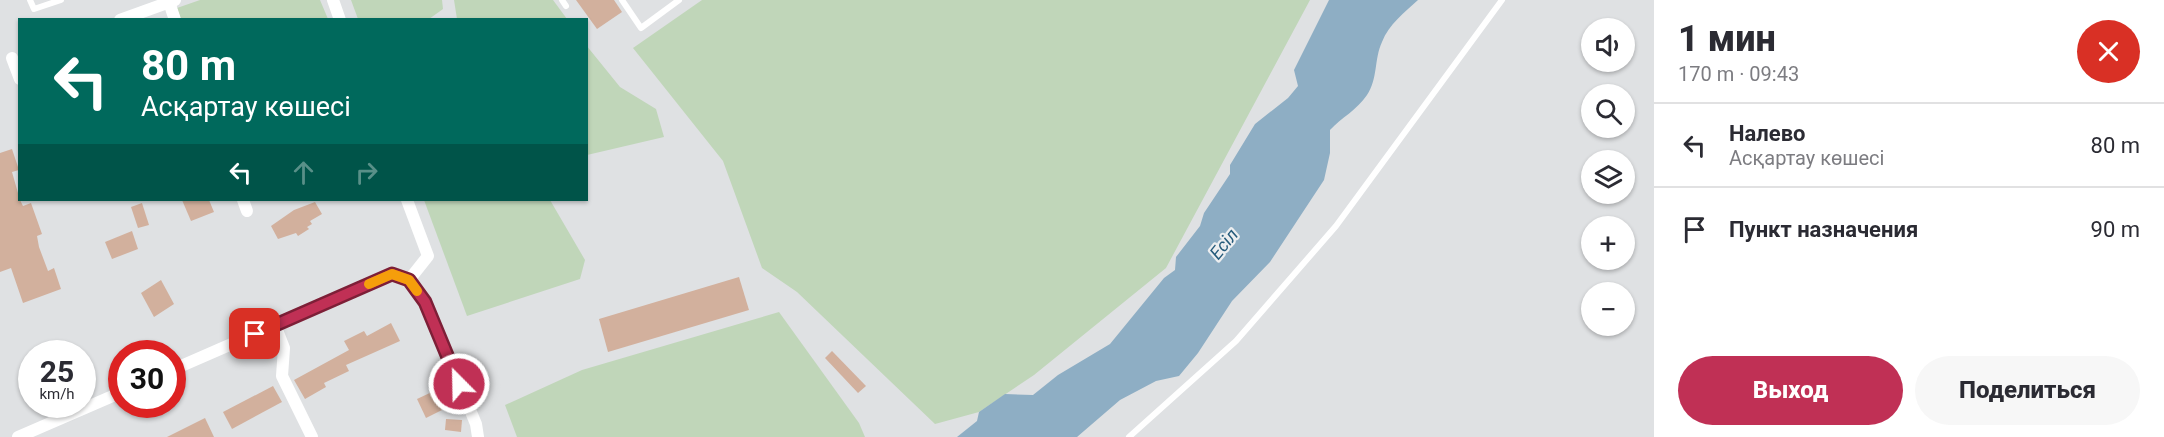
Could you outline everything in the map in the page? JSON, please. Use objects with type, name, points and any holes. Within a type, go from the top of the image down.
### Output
[{"type":"street","points":[[333,0],[339,18]]},
{"type":"street","points":[[125,18],[172,1],[175,18]]},
{"type":"street","points":[[10,58],[18,75]]},
{"type":"street","points":[[407,201],[428,256],[409,280]]},
{"type":"street","points":[[186,364],[392,274],[409,280],[425,302],[476,424],[478,437]]},
{"type":"street","points":[[275,325],[284,348],[282,376],[312,437]]},
{"type":"street","points":[[18,437],[108,398]]},
{"type":"lane","points":[[30,0],[34,9],[61,0]]},
{"type":"lane","points":[[622,0],[640,28],[679,0]]},
{"type":"lane","points":[[1129,437],[1236,341],[1336,226],[1502,0]]},
{"type":"green space","points":[[200,0],[320,0],[328,18],[181,18],[177,8]]},
{"type":"green space","points":[[351,0],[442,0],[443,9],[430,18],[358,18]]},
{"type":"green space","points":[[454,0],[553,0],[566,18],[457,18]]},
{"type":"green space","points":[[702,0],[1310,0],[1166,268],[1034,375],[979,412],[935,424],[797,292],[762,268],[723,161],[633,48]]},
{"type":"green space","points":[[588,47],[620,87],[656,109],[664,137],[588,155]]},
{"type":"green space","points":[[424,201],[551,201],[585,260],[580,279],[467,316]]},
{"type":"green space","points":[[779,312],[859,423],[865,437],[517,437],[505,405],[582,370]]},
{"type":"water","name":"Есіл","points":[[1329,0],[1418,0],[1397,19],[1385,36],[1373,82],[1367,95],[1330,130],[1330,153],[1324,180],[1270,262],[1232,301],[1198,353],[1179,376],[1156,381],[1120,400],[1077,437],[957,437],[977,421],[979,412],[1005,394],[1033,395],[1058,375],[1110,344],[1164,278],[1175,270],[1176,257],[1200,226],[1204,213],[1230,174],[1230,165],[1255,124],[1288,98],[1298,86],[1294,70]]},
{"type":"building","points":[[576,0],[614,0],[622,12],[597,29]]},
{"type":"building","points":[[12,149],[18,167],[18,170],[12,172],[18,201],[23,206],[31,203],[42,234],[37,236],[39,247],[48,271],[54,268],[61,289],[23,303],[11,268],[0,272],[0,153]]},
{"type":"building","points":[[182,201],[209,201],[214,212],[191,221]]},
{"type":"building","points":[[315,202],[322,214],[310,221],[312,224],[307,227],[309,229],[298,236],[296,233],[278,239],[271,226],[294,210]]},
{"type":"building","points":[[142,203],[149,225],[138,228],[131,207]]},
{"type":"building","points":[[132,231],[138,249],[112,259],[105,242]]},
{"type":"building","points":[[739,277],[749,310],[608,352],[599,319]]},
{"type":"building","points":[[161,280],[174,304],[154,317],[141,293]]},
{"type":"building","points":[[391,323],[400,341],[346,365],[349,371],[324,383],[326,387],[305,399],[294,380],[349,350],[344,341],[364,331],[367,336]]},
{"type":"building","points":[[832,351],[866,386],[858,393],[825,358]]},
{"type":"building","points":[[273,386],[282,402],[232,429],[223,412]]},
{"type":"building","points":[[434,391],[442,410],[426,418],[417,399]]},
{"type":"building","points":[[205,418],[214,437],[167,437]]},
{"type":"building","points":[[446,419],[462,420],[461,432],[445,430]]},
{"type":"slow traffic","points":[[369,284],[392,274],[409,280],[417,291]]},
{"type":"route","points":[[255,334],[392,274],[409,280],[425,302],[459,384]]}]
